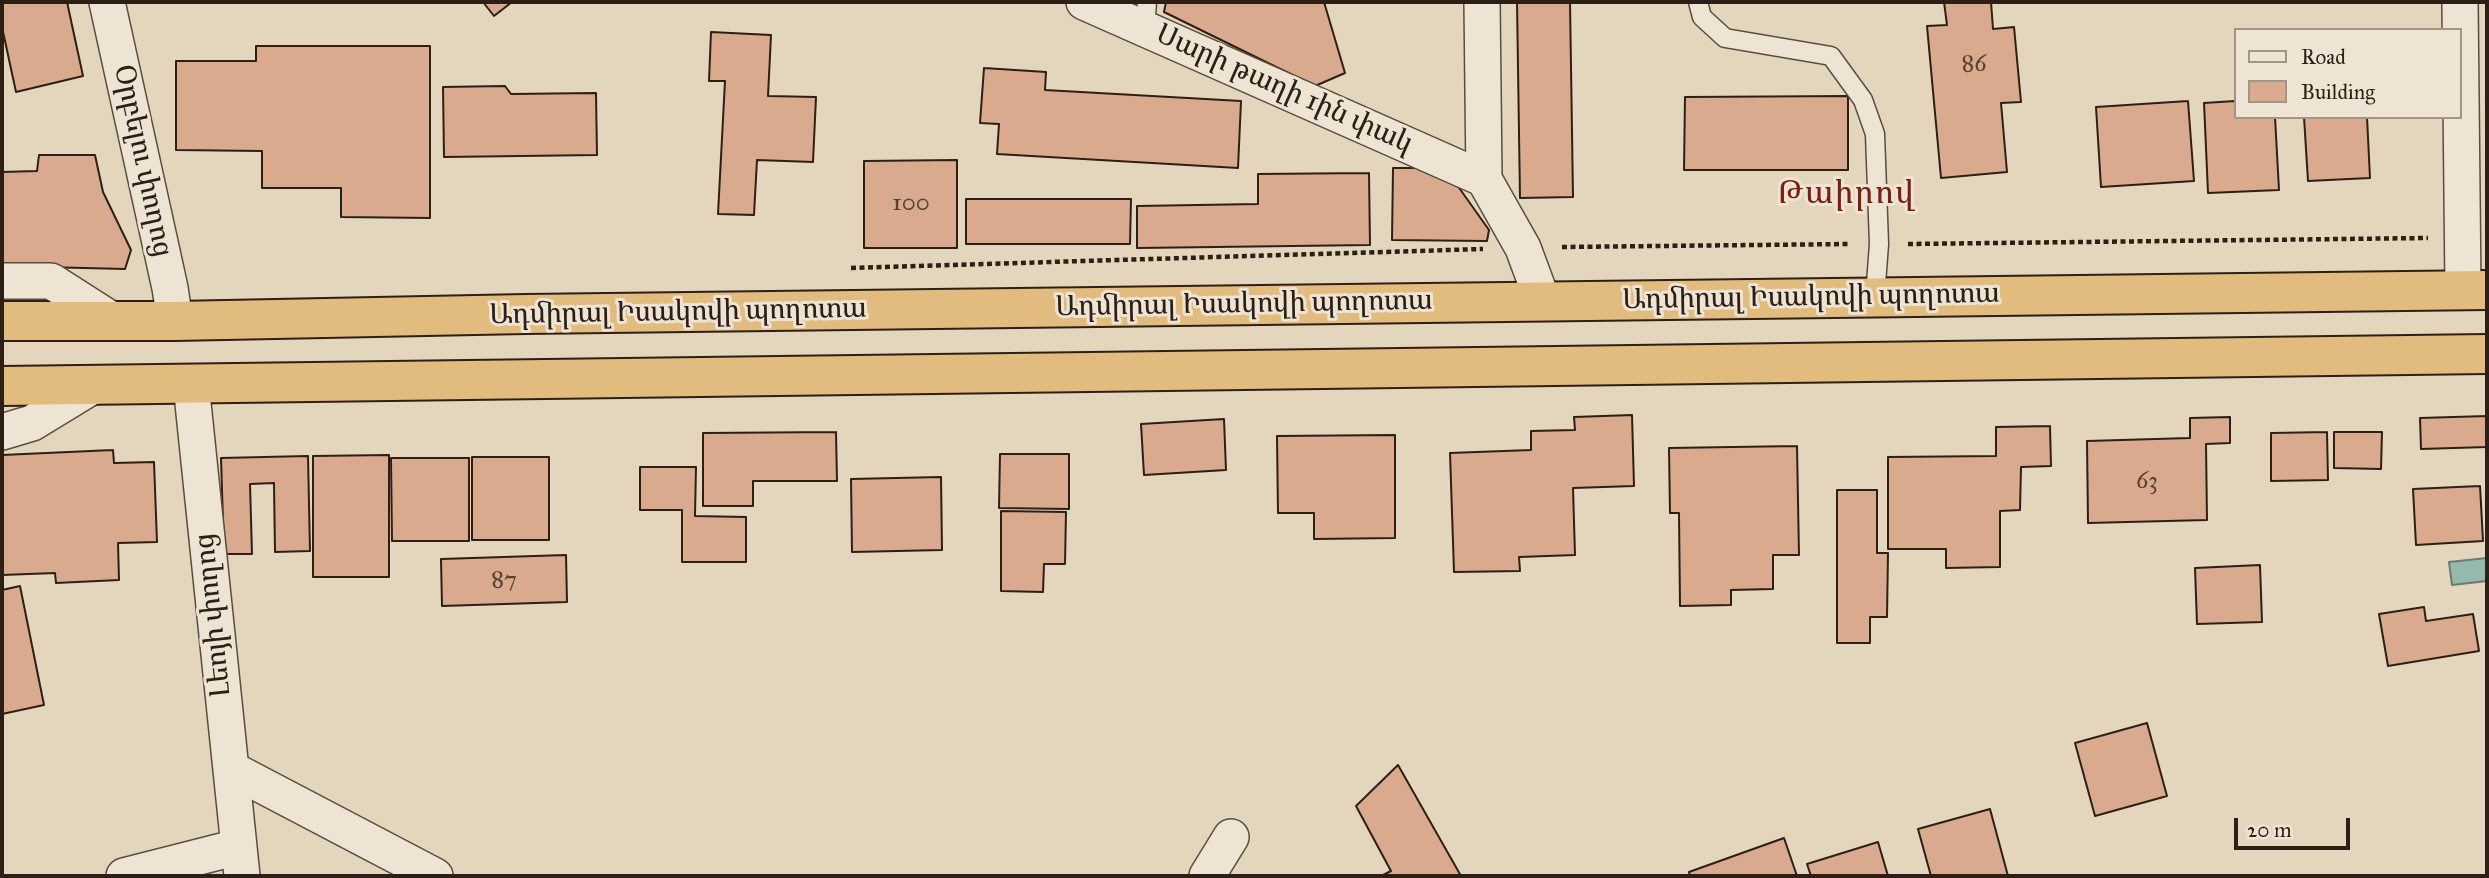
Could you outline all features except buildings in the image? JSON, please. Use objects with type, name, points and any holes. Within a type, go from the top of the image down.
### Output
[{"type":"highway","name":"Ադմիրալ Իսակովի պողոտա","points":[[2,321],[175,321],[2475,290]]},
{"type":"highway","points":[[2,386],[2487,354]]},
{"type":"street","name":"Օրբելու փողոց","points":[[107,2],[175,321]]},
{"type":"street","name":"Սարի թաղի 1ին փակ","points":[[1084,2],[1146,15],[1484,179]]},
{"type":"street","points":[[1482,2],[1484,179],[1523,248],[1544,302]]},
{"type":"street","points":[[2460,2],[2460,28]]},
{"type":"street","points":[[2461,81],[2463,238],[2475,290]]},
{"type":"street","points":[[2,281],[51,281],[112,320]]},
{"type":"street","points":[[2,432],[32,423],[96,384]]},
{"type":"street","name":"Լեոյի փողոց","points":[[124,876],[240,862],[191,384]]},
{"type":"street","points":[[231,769],[435,876]]},
{"type":"street","points":[[1206,876],[1231,837]]},
{"type":"lane","points":[[1698,2],[1702,16],[1725,38],[1831,56],[1863,100],[1875,134],[1879,244],[1875,297]]},
{"type":"path","points":[[840,268],[1523,248],[2463,238]]},
{"type":"water","points":[[2487,558],[2487,581],[2452,585],[2449,562]]},
{"type":"district","name":"Թաիրով","points":[[1847,195]]}]
